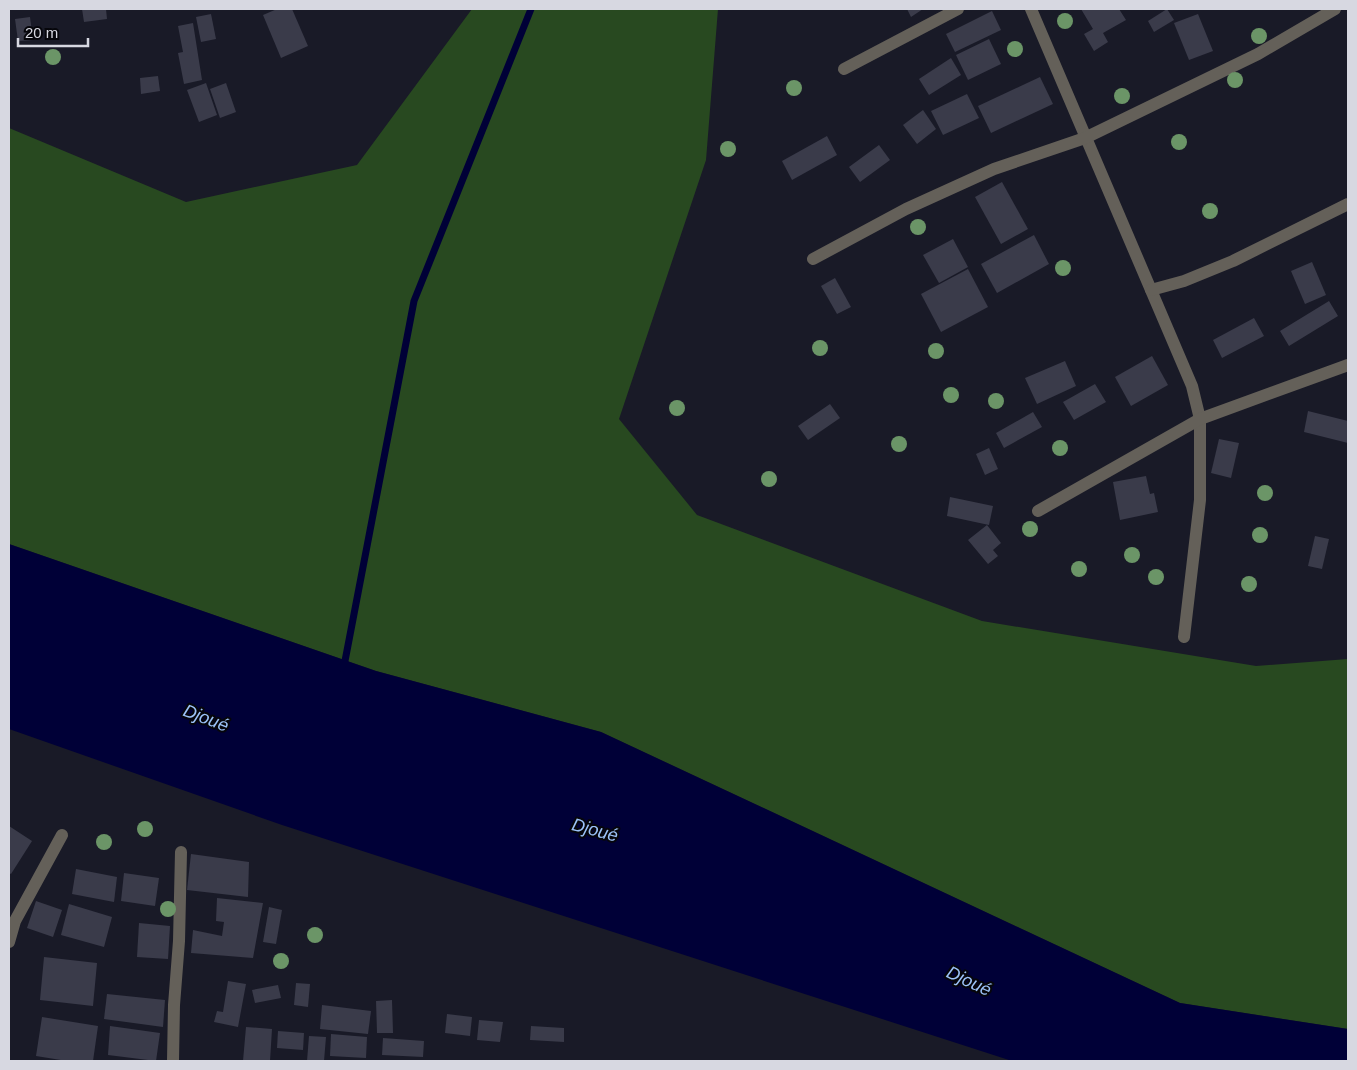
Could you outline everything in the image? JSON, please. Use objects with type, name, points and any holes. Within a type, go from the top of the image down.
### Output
[{"type":"street","points":[[844,69],[958,9]]},
{"type":"street","points":[[1031,9],[1192,386],[1200,419],[1200,500],[1184,637]]},
{"type":"street","points":[[813,259],[906,209],[994,169],[1085,138],[1258,54],[1335,9]]},
{"type":"street","points":[[1151,290],[1184,281],[1233,261],[1348,204]]},
{"type":"street","points":[[1038,511],[1200,419],[1348,365]]},
{"type":"street","points":[[9,942],[16,921],[62,835]]},
{"type":"street","points":[[173,1061],[181,852]]},
{"type":"green space","points":[[472,9],[718,9],[706,160],[619,419],[697,515],[982,621],[1256,666],[1348,659],[1348,1029],[1180,1003],[601,732],[376,671],[9,544],[9,128],[186,202],[357,165]]},
{"type":"water","name":"Djoué","points":[[9,544],[376,671],[601,732],[1180,1003],[1348,1029],[1348,1061],[1012,1061],[282,825],[9,729]]},
{"type":"building","points":[[82,9],[106,9],[107,19],[84,22]]},
{"type":"building","points":[[277,9],[292,9],[308,46],[281,58],[263,15]]},
{"type":"building","points":[[907,9],[923,9],[911,17]]},
{"type":"building","points":[[1081,9],[1119,9],[1126,20],[1103,33],[1108,42],[1094,51],[1084,34],[1093,29]]},
{"type":"building","points":[[1167,9],[1174,20],[1154,32],[1148,21]]},
{"type":"building","points":[[992,11],[1001,30],[955,52],[946,34]]},
{"type":"building","points":[[211,14],[216,39],[201,42],[196,17]]},
{"type":"building","points":[[1198,14],[1213,51],[1189,60],[1174,23]]},
{"type":"building","points":[[30,17],[33,40],[18,41],[15,19]]},
{"type":"building","points":[[193,23],[202,80],[184,84],[178,53],[183,52],[178,26]]},
{"type":"building","points":[[989,39],[1001,64],[968,80],[956,55]]},
{"type":"building","points":[[951,58],[961,75],[929,95],[919,79]]},
{"type":"building","points":[[158,76],[160,91],[141,94],[140,78]]},
{"type":"building","points":[[1040,77],[1053,104],[991,133],[978,106]]},
{"type":"building","points":[[206,83],[217,115],[199,122],[187,90]]},
{"type":"building","points":[[226,83],[236,112],[220,118],[210,89]]},
{"type":"building","points":[[967,94],[979,118],[943,135],[931,111]]},
{"type":"building","points":[[923,110],[936,129],[917,144],[903,125]]},
{"type":"building","points":[[827,136],[837,155],[792,180],[782,161]]},
{"type":"building","points":[[879,145],[890,160],[860,182],[849,167]]},
{"type":"building","points":[[1002,182],[1028,229],[1001,244],[975,197]]},
{"type":"building","points":[[1034,235],[1049,264],[997,293],[981,264]]},
{"type":"building","points":[[953,239],[968,267],[939,283],[923,255]]},
{"type":"building","points":[[1312,262],[1326,295],[1305,304],[1291,271]]},
{"type":"building","points":[[968,269],[988,307],[941,332],[921,294]]},
{"type":"building","points":[[835,278],[851,307],[837,314],[821,286]]},
{"type":"building","points":[[1329,301],[1338,316],[1289,346],[1280,331]]},
{"type":"building","points":[[1254,318],[1264,336],[1222,358],[1213,340]]},
{"type":"building","points":[[1152,356],[1168,385],[1131,406],[1115,377]]},
{"type":"building","points":[[1065,361],[1076,386],[1037,404],[1025,378]]},
{"type":"building","points":[[1095,384],[1106,402],[1074,420],[1063,402]]},
{"type":"building","points":[[830,404],[840,418],[808,440],[798,426]]},
{"type":"building","points":[[1308,411],[1348,421],[1348,443],[1304,432]]},
{"type":"building","points":[[1033,412],[1042,427],[1004,448],[996,433]]},
{"type":"building","points":[[1219,439],[1239,443],[1231,478],[1211,473]]},
{"type":"building","points":[[989,448],[998,469],[985,475],[976,454]]},
{"type":"building","points":[[1146,476],[1150,494],[1154,493],[1158,512],[1120,520],[1113,482]]},
{"type":"building","points":[[950,497],[993,506],[989,525],[947,516]]},
{"type":"building","points":[[987,525],[1001,543],[993,550],[998,556],[988,564],[968,540]]},
{"type":"building","points":[[1315,536],[1329,539],[1322,569],[1308,566]]},
{"type":"building","points":[[9,826],[32,841],[11,874],[9,873]]},
{"type":"building","points":[[191,854],[249,862],[248,897],[187,890]]},
{"type":"building","points":[[76,869],[117,877],[114,902],[72,894]]},
{"type":"building","points":[[124,873],[159,878],[155,906],[121,901]]},
{"type":"building","points":[[217,898],[263,903],[253,958],[191,953],[193,930],[222,936],[224,922],[216,921]]},
{"type":"building","points":[[36,901],[62,910],[53,937],[27,928]]},
{"type":"building","points":[[69,904],[112,917],[104,947],[61,935]]},
{"type":"building","points":[[269,907],[282,910],[276,944],[263,942]]},
{"type":"building","points":[[139,923],[170,926],[168,959],[137,957]]},
{"type":"building","points":[[44,957],[97,963],[93,1006],[40,1000]]},
{"type":"building","points":[[228,981],[246,984],[238,1027],[214,1022],[217,1011],[223,1012]]},
{"type":"building","points":[[296,983],[310,984],[308,1007],[294,1005]]},
{"type":"building","points":[[278,985],[281,998],[255,1003],[252,990]]},
{"type":"building","points":[[107,994],[165,1000],[163,1027],[104,1019]]},
{"type":"building","points":[[392,1000],[393,1033],[377,1033],[376,1001]]},
{"type":"building","points":[[322,1005],[371,1011],[368,1034],[320,1029]]},
{"type":"building","points":[[447,1014],[472,1017],[470,1036],[445,1033]]},
{"type":"building","points":[[42,1017],[98,1026],[93,1061],[67,1061],[36,1056]]},
{"type":"building","points":[[479,1020],[503,1022],[500,1042],[477,1040]]},
{"type":"building","points":[[110,1026],[160,1033],[156,1061],[108,1055]]},
{"type":"building","points":[[531,1026],[564,1028],[564,1042],[530,1040]]},
{"type":"building","points":[[246,1027],[272,1029],[270,1061],[243,1061]]},
{"type":"building","points":[[278,1031],[304,1033],[303,1050],[277,1048]]},
{"type":"building","points":[[331,1034],[367,1037],[366,1058],[330,1056]]},
{"type":"building","points":[[309,1036],[326,1037],[324,1061],[307,1061]]},
{"type":"building","points":[[383,1038],[424,1041],[423,1057],[382,1055]]},
{"type":"waterway","points":[[341,668],[345,661],[414,301],[531,9]]}]
